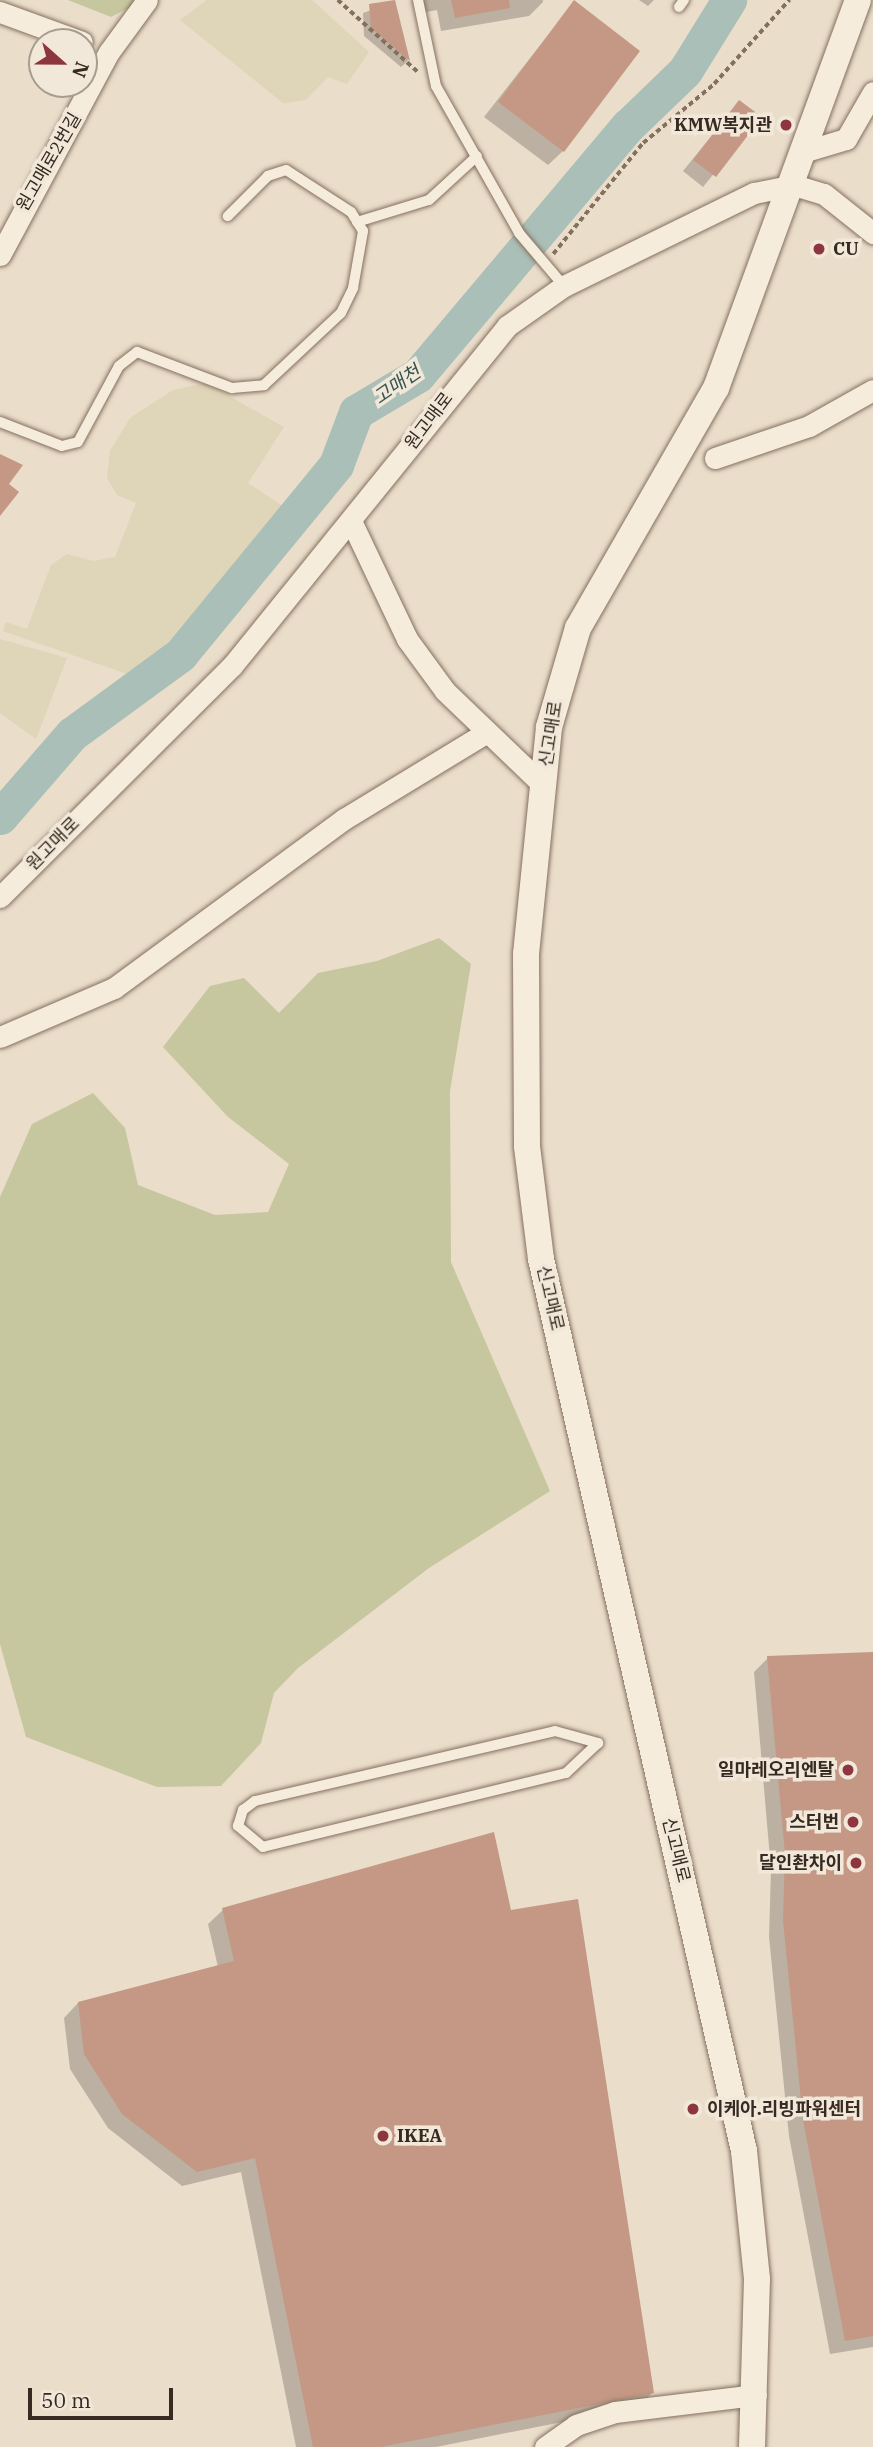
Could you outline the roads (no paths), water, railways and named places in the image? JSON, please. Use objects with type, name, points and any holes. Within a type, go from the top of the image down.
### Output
[{"type":"street","name":"원고매로2번길","points":[[0,255],[109,52],[147,0]]},
{"type":"street","points":[[858,0],[794,185],[824,194],[873,233]]},
{"type":"street","points":[[0,12],[44,28]]},
{"type":"street","points":[[98,48],[109,52]]},
{"type":"street","points":[[806,152],[846,139],[873,92]]},
{"type":"street","name":"원고매로","points":[[0,897],[232,666],[352,523],[479,356],[507,326],[564,286],[754,193],[794,185]]},
{"type":"street","name":"신고매로","points":[[752,2447],[756,2395],[757,2279],[732,2082],[533,1204],[524,1087],[526,954],[552,717],[578,628],[716,388],[794,185]]},
{"type":"street","points":[[715,458],[809,426],[873,390]]},
{"type":"street","points":[[352,523],[407,639],[487,732],[543,785]]},
{"type":"street","points":[[4,1041],[114,988],[344,819],[487,732]]},
{"type":"street","points":[[545,2447],[576,2425],[615,2412],[756,2395]]},
{"type":"lane","points":[[418,0],[436,86],[519,233],[564,286]]},
{"type":"lane","points":[[357,222],[429,200],[477,156]]},
{"type":"lane","points":[[0,422],[62,446],[78,442],[119,366],[137,352],[232,388],[264,385],[341,313],[363,231],[357,222],[286,170],[268,176],[228,216]]},
{"type":"lane","points":[[555,1731],[598,1743],[566,1773],[263,1847],[238,1826],[243,1810],[255,1801],[555,1731]]},
{"type":"waterway","name":"고매천","points":[[0,817],[72,734],[180,655],[336,465],[356,412],[418,375],[628,126],[685,71],[729,0]]},
{"type":"place","name":"KMW복지관","points":[[786,125]]},
{"type":"place","name":"CU","points":[[819,249]]},
{"type":"place","name":"일마레오리엔탈","points":[[848,1770]]},
{"type":"place","name":"스터번","points":[[853,1822]]},
{"type":"place","name":"달인촨차이","points":[[856,1863]]},
{"type":"place","name":"이케아.리빙파워센터","points":[[693,2109]]},
{"type":"place","name":"IKEA","points":[[383,2136]]}]
